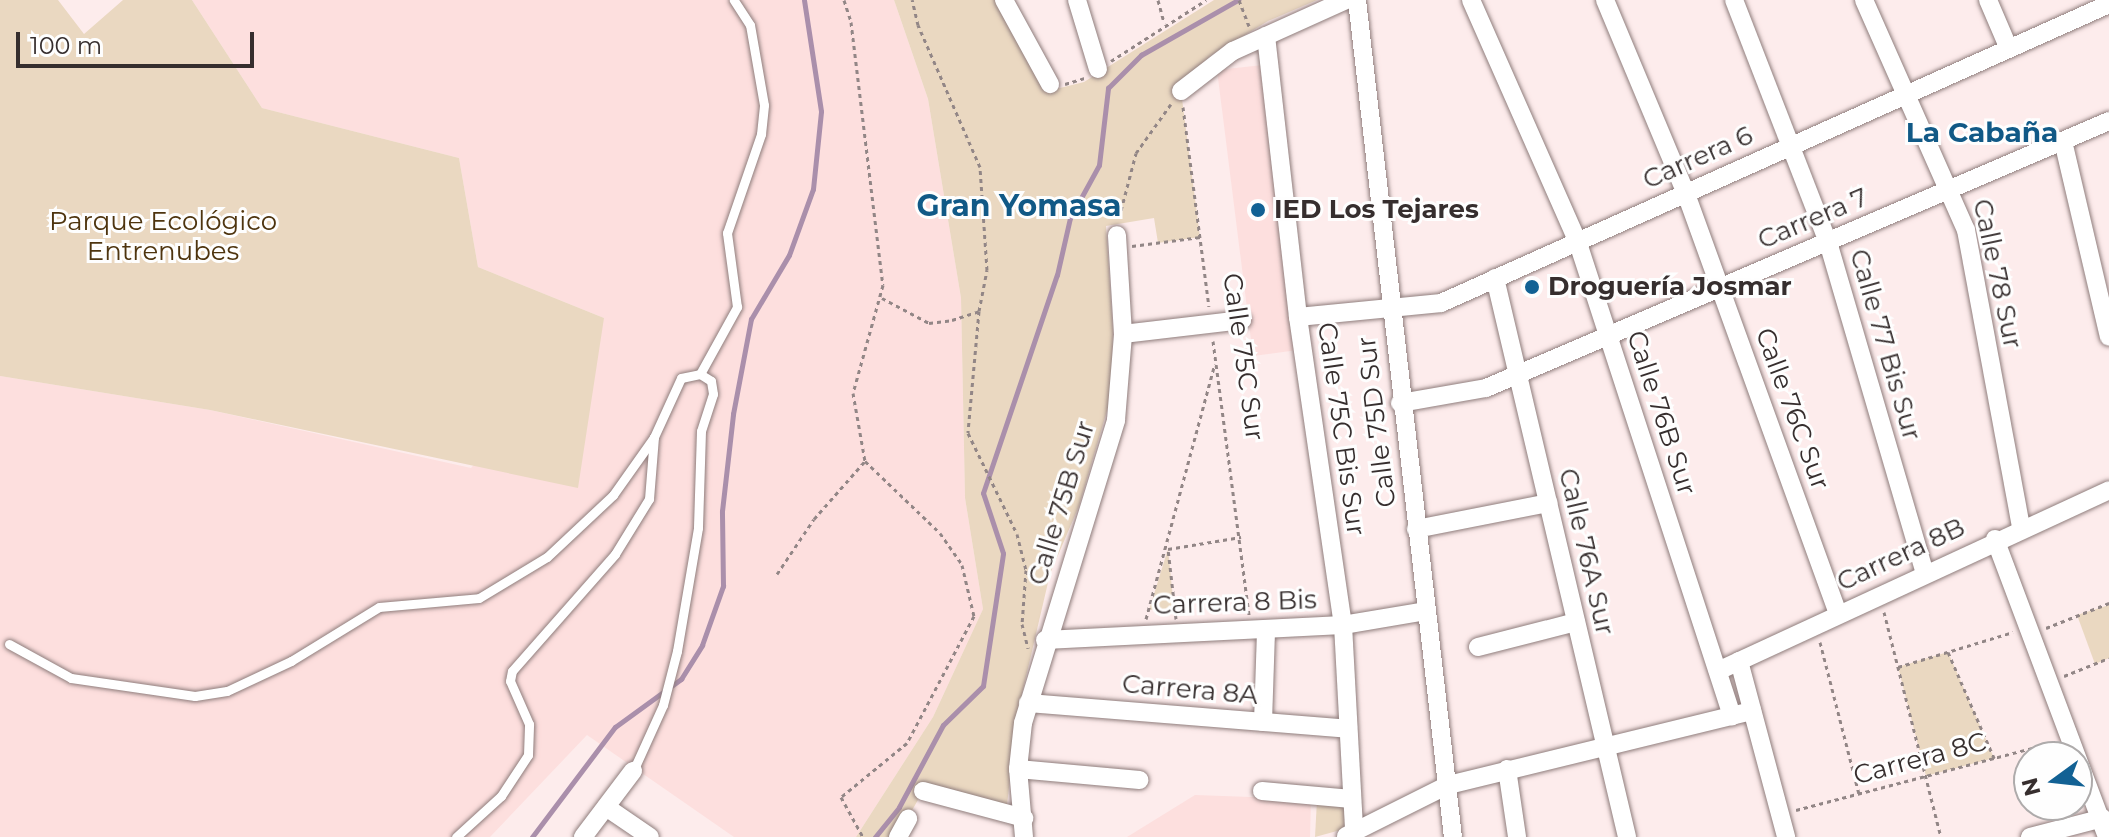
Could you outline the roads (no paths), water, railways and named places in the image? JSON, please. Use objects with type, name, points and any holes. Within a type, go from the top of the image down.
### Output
[{"type":"street","points":[[1004,0],[1050,84]]},
{"type":"street","points":[[1077,0],[1098,69]]},
{"type":"street","points":[[1181,91],[1217,61],[1346,0]]},
{"type":"street","name":"Calle 75D Sur","points":[[1357,0],[1400,403],[1453,837]]},
{"type":"street","name":"Calle 76B Sur","points":[[1471,0],[1577,240],[1732,716]]},
{"type":"street","name":"Calle 76C Sur","points":[[1605,0],[1685,191],[1838,614]]},
{"type":"street","name":"Calle 77 Bis Sur","points":[[1734,0],[1793,144],[1828,242],[1925,573]]},
{"type":"street","name":"Calle 78 Sur","points":[[1864,0],[1951,189],[1966,230],[2021,527]]},
{"type":"street","points":[[1988,0],[2009,49]]},
{"type":"street","name":"Carrera 6","points":[[1298,317],[1441,303],[1685,191],[2109,4]]},
{"type":"street","name":"Calle 75C Bis Sur","points":[[1266,36],[1298,317],[1343,625],[1352,799],[1349,834]]},
{"type":"street","name":"Carrera 7","points":[[1400,403],[1476,392],[2109,121]]},
{"type":"street","points":[[2063,141],[2101,254],[2109,337]]},
{"type":"street","name":"Calle 75B Sur","points":[[1024,837],[1018,769],[1028,703],[1045,640],[1105,464],[1116,420],[1123,334],[1117,242]]},
{"type":"street","name":"Calle 76A Sur","points":[[1495,278],[1627,837]]},
{"type":"street","points":[[1123,334],[1242,320]]},
{"type":"street","name":"Carrera 8B","points":[[1718,671],[1995,539],[2109,490]]},
{"type":"street","points":[[1416,529],[1548,503]]},
{"type":"street","points":[[1995,539],[2103,818],[2107,837]]},
{"type":"street","name":"Carrera 8 Bis","points":[[1045,640],[1177,630],[1258,630],[1343,625],[1427,611]]},
{"type":"street","points":[[1478,647],[1576,622]]},
{"type":"street","points":[[1258,630],[1263,722]]},
{"type":"street","points":[[1739,661],[1786,837]]},
{"type":"street","name":"Carrera 8A","points":[[1028,703],[1348,729]]},
{"type":"street","points":[[1349,834],[1448,785],[1752,711]]},
{"type":"street","points":[[1018,769],[1140,780]]},
{"type":"street","points":[[1507,769],[1517,837]]},
{"type":"street","points":[[583,837],[633,771]]},
{"type":"street","points":[[923,791],[1024,818]]},
{"type":"street","points":[[1262,791],[1352,799]]},
{"type":"street","points":[[606,807],[650,837]]},
{"type":"street","points":[[2030,837],[2103,818]]},
{"type":"street","points":[[898,837],[908,819]]},
{"type":"lane","points":[[700,374],[737,307],[727,233],[761,134],[764,105],[750,25],[734,0]]},
{"type":"lane","points":[[9,644],[71,678],[195,696],[227,691],[291,661],[379,607],[479,598],[547,557],[613,495],[654,437],[681,378],[700,374],[711,381],[713,394],[701,431],[698,528],[677,651],[663,705],[633,771]]},
{"type":"lane","points":[[456,837],[501,796],[528,755],[529,724],[510,681],[512,671],[615,554],[649,499],[654,437]]},
{"type":"waterway","points":[[532,837],[615,727],[681,679],[702,645],[723,586],[722,511],[733,414],[751,319],[789,255],[813,189],[821,111],[804,0]]},
{"type":"waterway","points":[[875,837],[899,807],[943,725],[983,686],[1003,553],[983,493],[1057,275],[1070,218],[1099,165],[1108,88],[1141,55],[1238,0]]},
{"type":"place","name":"IED Los Tejares","points":[[1258,210]]},
{"type":"place","name":"Droguería Josmar","points":[[1532,287]]},
{"type":"district","name":"La Cabaña","points":[[1982,132]]},
{"type":"district","name":"Gran Yomasa","points":[[1019,206]]},
{"type":"park label","name":"Parque Ecológico Entrenubes","points":[[163,237]]}]
